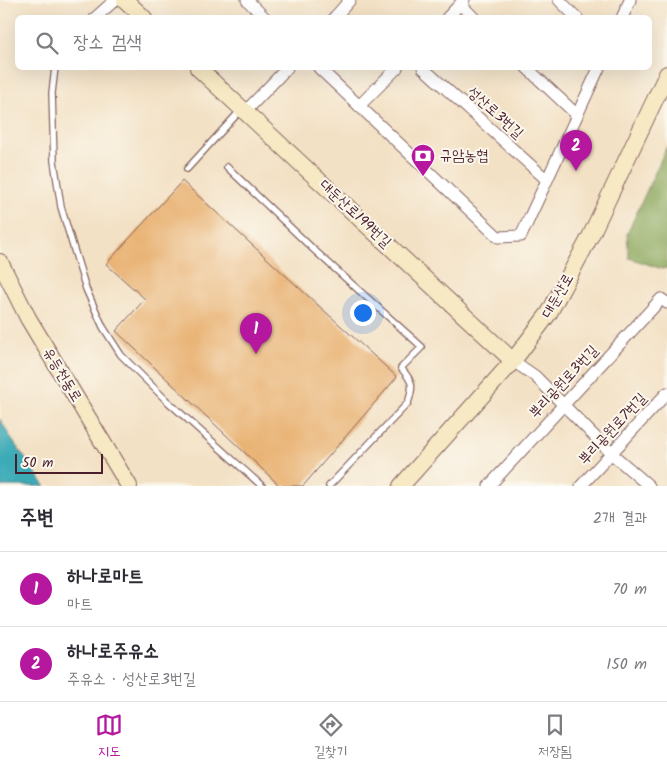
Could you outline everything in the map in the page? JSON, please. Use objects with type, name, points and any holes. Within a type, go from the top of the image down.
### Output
[{"type":"main road","points":[[125,0],[141,15]]},
{"type":"main road","name":"대둔산로199번길","points":[[200,70],[513,361]]},
{"type":"main road","name":"대둔산로","points":[[401,486],[513,361],[549,313],[590,236],[667,74]]},
{"type":"main road","name":"유등천동로","points":[[0,262],[33,327],[129,486]]},
{"type":"street","points":[[98,15],[115,0]]},
{"type":"street","points":[[247,0],[263,15]]},
{"type":"street","points":[[337,15],[350,0]]},
{"type":"street","points":[[559,0],[575,15]]},
{"type":"street","points":[[623,15],[630,0]]},
{"type":"street","points":[[450,15],[462,2],[472,15]]},
{"type":"street","points":[[244,110],[285,70]]},
{"type":"street","points":[[321,70],[498,237],[521,236],[598,70]]},
{"type":"street","points":[[359,106],[395,70]]},
{"type":"street","name":"성산로3번길","points":[[425,70],[547,180]]},
{"type":"street","points":[[529,70],[577,115]]},
{"type":"street","name":"뿌리공원로3번길","points":[[489,486],[563,405],[664,301]]},
{"type":"street","points":[[513,361],[535,376],[611,453],[649,486]]},
{"type":"street","name":"뿌리공원로7번길","points":[[580,486],[667,393]]},
{"type":"lane","points":[[55,70],[52,93],[54,161],[61,207],[86,289],[103,327],[121,355],[166,400],[262,486]]},
{"type":"lane","points":[[187,169],[244,110]]},
{"type":"lane","points":[[227,166],[313,249],[422,347],[401,368],[412,381],[412,390],[408,403],[329,486]]},
{"type":"green space","points":[[667,146],[667,268],[662,269],[629,258],[627,234]]},
{"type":"water","points":[[0,419],[12,440],[45,486],[0,486]]},
{"type":"building","points":[[182,181],[397,377],[303,486],[280,486],[116,331],[145,299],[106,264]]},
{"type":"place","name":"하나로주유소","points":[[576,171]]},
{"type":"place","name":"규암농협","points":[[423,177]]},
{"type":"place","name":"하나로마트","points":[[256,354]]}]
